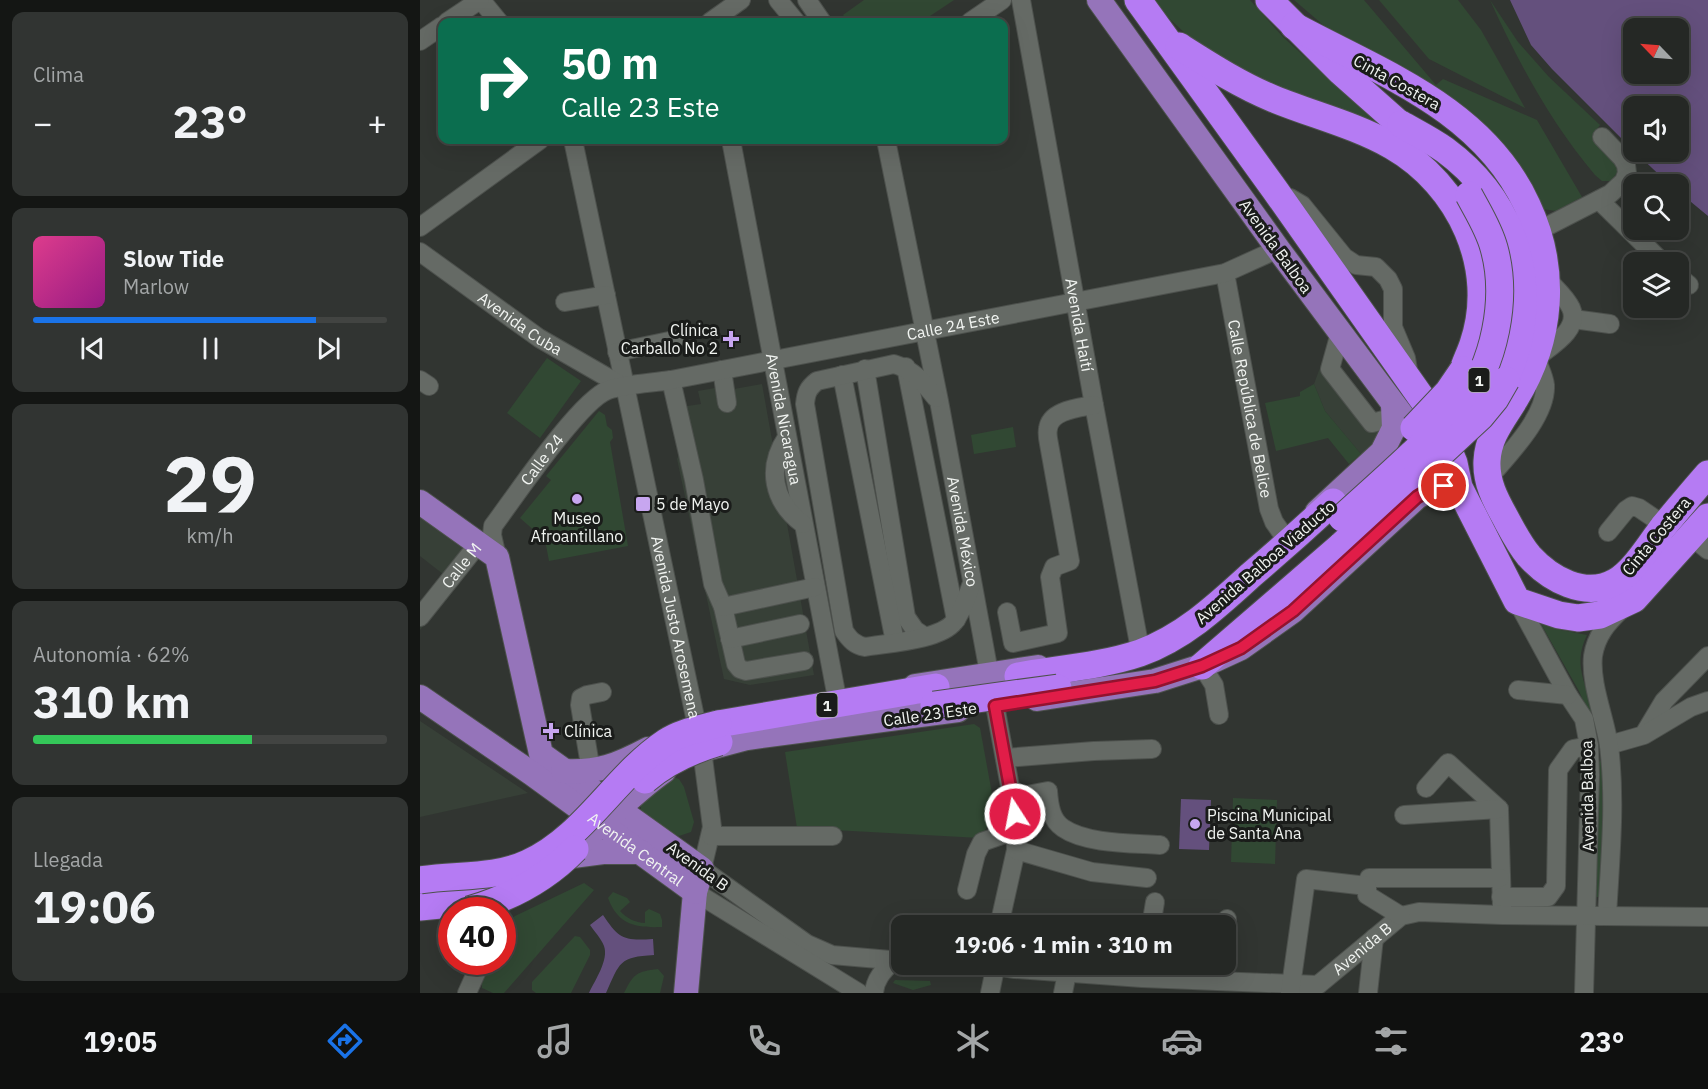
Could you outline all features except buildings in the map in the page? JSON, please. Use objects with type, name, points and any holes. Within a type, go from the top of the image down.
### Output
[{"type":"highway","name":"Avenida Balboa","points":[[1138,0],[1435,417],[1445,438],[1459,487],[1517,601]]},
{"type":"highway","name":"Cinta Costera","points":[[1269,0],[1341,72],[1401,124]]},
{"type":"highway","name":"Cinta Costera","points":[[1294,26],[1445,108],[1496,154],[1517,185],[1538,231],[1547,279],[1545,324],[1536,358],[1491,439],[1486,459],[1487,480],[1528,555],[1541,568],[1568,584],[1584,588],[1600,588],[1617,582],[1634,565],[1664,525],[1708,474]]},
{"type":"highway","name":"Avenida Balboa Viaducto","points":[[508,897],[541,879],[570,854],[628,794],[651,774],[693,750],[721,741],[850,717],[1117,678],[1170,660],[1198,643],[1235,613],[1439,429],[1463,404],[1480,378],[1494,336],[1498,314],[1498,280],[1494,249],[1482,218],[1457,193],[1423,166],[1393,147],[1362,131],[1273,98],[1241,83],[1165,37]]},
{"type":"highway","name":"Avenida Balboa Viaducto","points":[[423,882],[497,874],[530,863],[566,838],[585,821],[631,771],[650,755],[668,741],[689,732],[718,724],[1108,660],[1139,653],[1191,627],[1317,517],[1427,416],[1463,370],[1474,343],[1480,314],[1480,282],[1476,251],[1457,193],[1440,161],[1401,124]]},
{"type":"highway","points":[[1202,666],[1342,545],[1481,416],[1495,399],[1506,380],[1519,343],[1524,290],[1514,238],[1487,191],[1457,159],[1442,147],[1401,124]]},
{"type":"highway","name":"Cinta Costera","points":[[1517,601],[1559,615],[1578,618],[1600,615],[1634,599],[1705,528]]},
{"type":"highway","points":[[420,907],[438,905]]},
{"type":"highway","points":[[420,917],[438,915]]},
{"type":"main road","name":"Avenida Balboa","points":[[1099,0],[1394,411],[1459,487]]},
{"type":"main road","name":"Calle 23 Este","points":[[503,897],[539,876],[562,858],[653,746],[696,721],[719,714],[989,675],[1140,649],[1170,636],[1193,621],[1378,457],[1394,428],[1394,411]]},
{"type":"main road","points":[[1386,446],[1405,454],[1412,461],[1420,480],[1417,497]]},
{"type":"main road","name":"Calle 23 Este","points":[[423,882],[492,872],[514,863],[567,829],[702,750],[747,738],[995,706],[1155,681],[1202,666],[1241,648],[1293,611],[1417,497],[1437,486],[1459,487]]},
{"type":"main road","name":"Calle M","points":[[420,502],[488,550]]},
{"type":"main road","name":"Calle 24","points":[[488,550],[533,717]]},
{"type":"main road","points":[[420,697],[470,730],[559,781],[612,767],[653,746]]},
{"type":"main road","points":[[470,730],[500,744],[515,746],[528,738],[533,717]]},
{"type":"main road","name":"Avenida B","points":[[533,717],[541,754],[559,781],[602,810],[702,869]]},
{"type":"main road","points":[[559,781],[567,829]]},
{"type":"main road","name":"Avenida Central","points":[[602,810],[641,852],[695,892]]},
{"type":"main road","points":[[562,858],[603,852],[641,852]]},
{"type":"main road","points":[[686,993],[695,892],[702,869]]},
{"type":"main road","name":"Calle 23 Este","points":[[423,882],[478,897]]},
{"type":"street","points":[[453,18],[481,0],[496,18]]},
{"type":"street","points":[[716,18],[741,0]]},
{"type":"street","points":[[778,0],[793,18]]},
{"type":"street","points":[[807,0],[819,18]]},
{"type":"street","points":[[976,18],[1002,0]]},
{"type":"street","name":"Avenida Haití","points":[[1021,0],[1140,649]]},
{"type":"street","points":[[420,41],[438,29]]},
{"type":"street","points":[[1538,231],[1618,188],[1627,173],[1626,165],[1602,137]]},
{"type":"street","points":[[420,226],[534,144]]},
{"type":"street","name":"Avenida Justo Arosemena","points":[[574,144],[702,750],[712,827],[702,869]]},
{"type":"street","name":"Avenida Nicaragua","points":[[732,144],[837,698]]},
{"type":"street","name":"Avenida México","points":[[887,144],[939,401],[1012,798],[1016,850],[1001,915]]},
{"type":"street","points":[[1275,190],[1302,205],[1344,257],[1356,265],[1376,267],[1388,279],[1393,289],[1393,327],[1406,358],[1409,378]]},
{"type":"street","points":[[1599,200],[1652,252]]},
{"type":"street","name":"Calle 24 Este","points":[[624,387],[671,380],[1226,273],[1278,249]]},
{"type":"street","name":"Avenida Cuba","points":[[420,252],[539,338],[624,387]]},
{"type":"street","name":"Calle República de Belice","points":[[1226,273],[1269,509],[1274,522],[1286,539]]},
{"type":"street","points":[[1536,358],[1562,338],[1573,319],[1572,310],[1567,302],[1547,279]]},
{"type":"street","points":[[565,302],[606,295]]},
{"type":"street","points":[[1573,319],[1610,324]]},
{"type":"street","points":[[617,352],[674,340]]},
{"type":"street","points":[[939,401],[918,376],[906,367],[894,364],[817,381],[809,387],[805,404],[844,631],[849,639],[865,647],[941,632],[956,620],[972,582]]},
{"type":"street","points":[[906,367],[956,620]]},
{"type":"street","points":[[865,369],[906,617],[909,624],[924,636]]},
{"type":"street","points":[[722,370],[727,403]]},
{"type":"street","points":[[842,375],[895,642]]},
{"type":"street","points":[[671,380],[694,480],[713,584],[723,607],[736,664],[740,669],[746,671],[804,661]]},
{"type":"street","name":"Calle 24","points":[[488,550],[493,526],[574,418],[597,396],[607,390],[624,387]]},
{"type":"street","points":[[1007,612],[1012,643],[1058,633],[1050,577],[1054,567],[1070,561],[1048,427],[1053,418],[1070,410],[1094,405]]},
{"type":"street","points":[[1608,532],[1632,506],[1639,508],[1664,525]]},
{"type":"street","name":"Calle M","points":[[420,617],[488,550]]},
{"type":"street","points":[[723,607],[815,587]]},
{"type":"street","name":"Avenida Balboa","points":[[1607,916],[1611,820],[1609,745],[1593,657],[1598,638],[1609,621],[1634,599]]},
{"type":"street","name":"Avenida Balboa","points":[[1517,601],[1568,695],[1584,719],[1589,746],[1584,993]]},
{"type":"street","points":[[730,639],[800,624]]},
{"type":"street","points":[[1644,735],[1665,701],[1708,656]]},
{"type":"street","points":[[1202,666],[1214,685],[1219,715]]},
{"type":"street","points":[[1518,690],[1568,695]]},
{"type":"street","points":[[591,771],[580,705],[581,698],[587,694],[602,692]]},
{"type":"street","points":[[1609,745],[1644,735],[1690,707],[1708,701]]},
{"type":"street","points":[[1584,719],[1588,730],[1594,732],[1600,730],[1602,713]]},
{"type":"street","points":[[1426,788],[1448,763],[1499,809],[1502,906],[1548,897],[1556,886],[1558,770],[1573,748],[1589,746]]},
{"type":"street","points":[[1005,758],[1152,749]]},
{"type":"street","points":[[1012,798],[1048,791],[1053,816],[1062,827],[1074,834],[1095,839],[1160,845]]},
{"type":"street","points":[[1404,815],[1499,809]]},
{"type":"street","points":[[967,890],[976,854],[982,842],[1016,830]]},
{"type":"street","points":[[711,836],[833,836]]},
{"type":"street","points":[[1016,850],[1092,873],[1147,878]]},
{"type":"street","name":"Avenida B","points":[[702,869],[807,944],[832,955],[891,960]]},
{"type":"street","points":[[1401,916],[1367,895],[1370,878],[1500,878]]},
{"type":"street","points":[[1290,988],[1306,879],[1367,886]]},
{"type":"street","name":"Avenida Central","points":[[695,892],[859,993]]},
{"type":"street","points":[[1153,915],[1155,902]]},
{"type":"street","name":"Avenida B","points":[[1097,975],[1216,979],[1290,988],[1318,985],[1401,916],[1419,912],[1502,906],[1524,914],[1708,917]]},
{"type":"street","points":[[1368,993],[1374,939]]},
{"type":"street","points":[[874,993],[879,975],[891,966]]},
{"type":"street","points":[[469,992],[476,975]]},
{"type":"street","points":[[990,993],[991,975]]},
{"type":"street","points":[[1063,993],[1067,975]]},
{"type":"shaded area","points":[[1510,0],[1708,0],[1708,216],[1689,200],[1689,174],[1658,174],[1646,162],[1689,162],[1689,96],[1623,96],[1623,140],[1531,45]]},
{"type":"shaded area","points":[[1327,349],[1386,425],[1365,459],[1325,411],[1314,384]]},
{"type":"shaded area","points":[[762,384],[814,675],[750,685],[724,679],[677,459],[683,447],[674,408],[701,404],[698,391],[715,388],[718,405],[736,402],[734,389]]},
{"type":"shaded area","points":[[420,515],[480,555],[420,630],[420,603],[443,574],[420,556]]},
{"type":"shaded area","points":[[420,721],[528,793],[420,817]]},
{"type":"shaded area","name":"Piscina Municipal de Santa Ana","points":[[1181,799],[1211,800],[1209,850],[1179,849]]},
{"type":"shaded area","points":[[603,915],[613,929],[623,937],[653,939],[654,955],[627,960],[614,974],[606,993],[589,993],[605,957],[604,946],[590,925]]},
{"type":"green space","points":[[864,0],[954,0],[927,18],[846,18],[843,15]]},
{"type":"green space","points":[[1153,0],[1250,0],[1283,37],[1424,159],[1225,65],[1186,34],[1160,10]]},
{"type":"green space","points":[[1294,0],[1364,0],[1436,85],[1443,79],[1537,120],[1582,197],[1556,211],[1542,209],[1529,186],[1336,36]]},
{"type":"green space","points":[[1379,0],[1458,0],[1481,30],[1525,108],[1429,59]]},
{"type":"green space","points":[[1490,0],[1518,42],[1549,77],[1600,125],[1593,135],[1616,156],[1619,170],[1611,181],[1602,181],[1595,175],[1564,134],[1524,69]]},
{"type":"green space","points":[[547,358],[581,381],[540,438],[507,413]]},
{"type":"green space","points":[[1314,384],[1325,411],[1361,454],[1349,464],[1328,438],[1276,451],[1265,403],[1300,396],[1300,392]]},
{"type":"green space","name":"Museo Afroantillano","points":[[599,411],[605,415],[607,426],[612,430],[613,438],[610,442],[628,546],[549,561],[545,540],[520,518],[551,480],[546,476]]},
{"type":"green space","points":[[1013,427],[1016,447],[974,454],[971,435]]},
{"type":"green space","points":[[1541,624],[1587,635],[1582,647],[1581,669],[1595,723],[1593,724],[1579,691]]},
{"type":"green space","points":[[974,724],[980,728],[993,799],[991,821],[980,838],[797,828],[785,752]]},
{"type":"green space","points":[[1601,761],[1603,830],[1599,897],[1596,897],[1594,894],[1597,762]]},
{"type":"green space","points":[[673,777],[679,779],[684,787],[694,822],[691,832],[679,836],[670,833],[641,811],[641,803]]},
{"type":"green space","points":[[1233,798],[1277,800],[1275,864],[1231,862]]},
{"type":"green space","points":[[584,883],[594,890],[504,993],[493,993],[482,988],[485,975],[516,975],[516,916]]},
{"type":"green space","points":[[613,892],[627,898],[630,902],[620,911],[625,916],[645,923],[645,912],[649,909],[660,914],[662,927],[644,927],[623,919],[612,907],[608,898]]},
{"type":"green space","points":[[575,936],[580,937],[590,950],[590,955],[571,993],[536,993],[532,990],[532,982]]},
{"type":"green space","points":[[658,969],[664,976],[660,993],[624,993],[636,975]]},
{"type":"green space","points":[[895,980],[930,981],[931,985],[913,990],[893,983]]},
{"type":"place","name":"Clínica Carballo No 2","points":[[731,339]]},
{"type":"place","name":"Museo Afroantillano","points":[[577,499]]},
{"type":"place","name":"5 de Mayo","points":[[643,504]]},
{"type":"place","name":"Clínica","points":[[551,731]]},
{"type":"place","name":"Piscina Municipal de Santa Ana","points":[[1195,824]]},
{"type":"route","points":[[1015,814],[995,706],[1155,681],[1202,666],[1241,648],[1293,611],[1417,497],[1437,486],[1444,486]]}]
